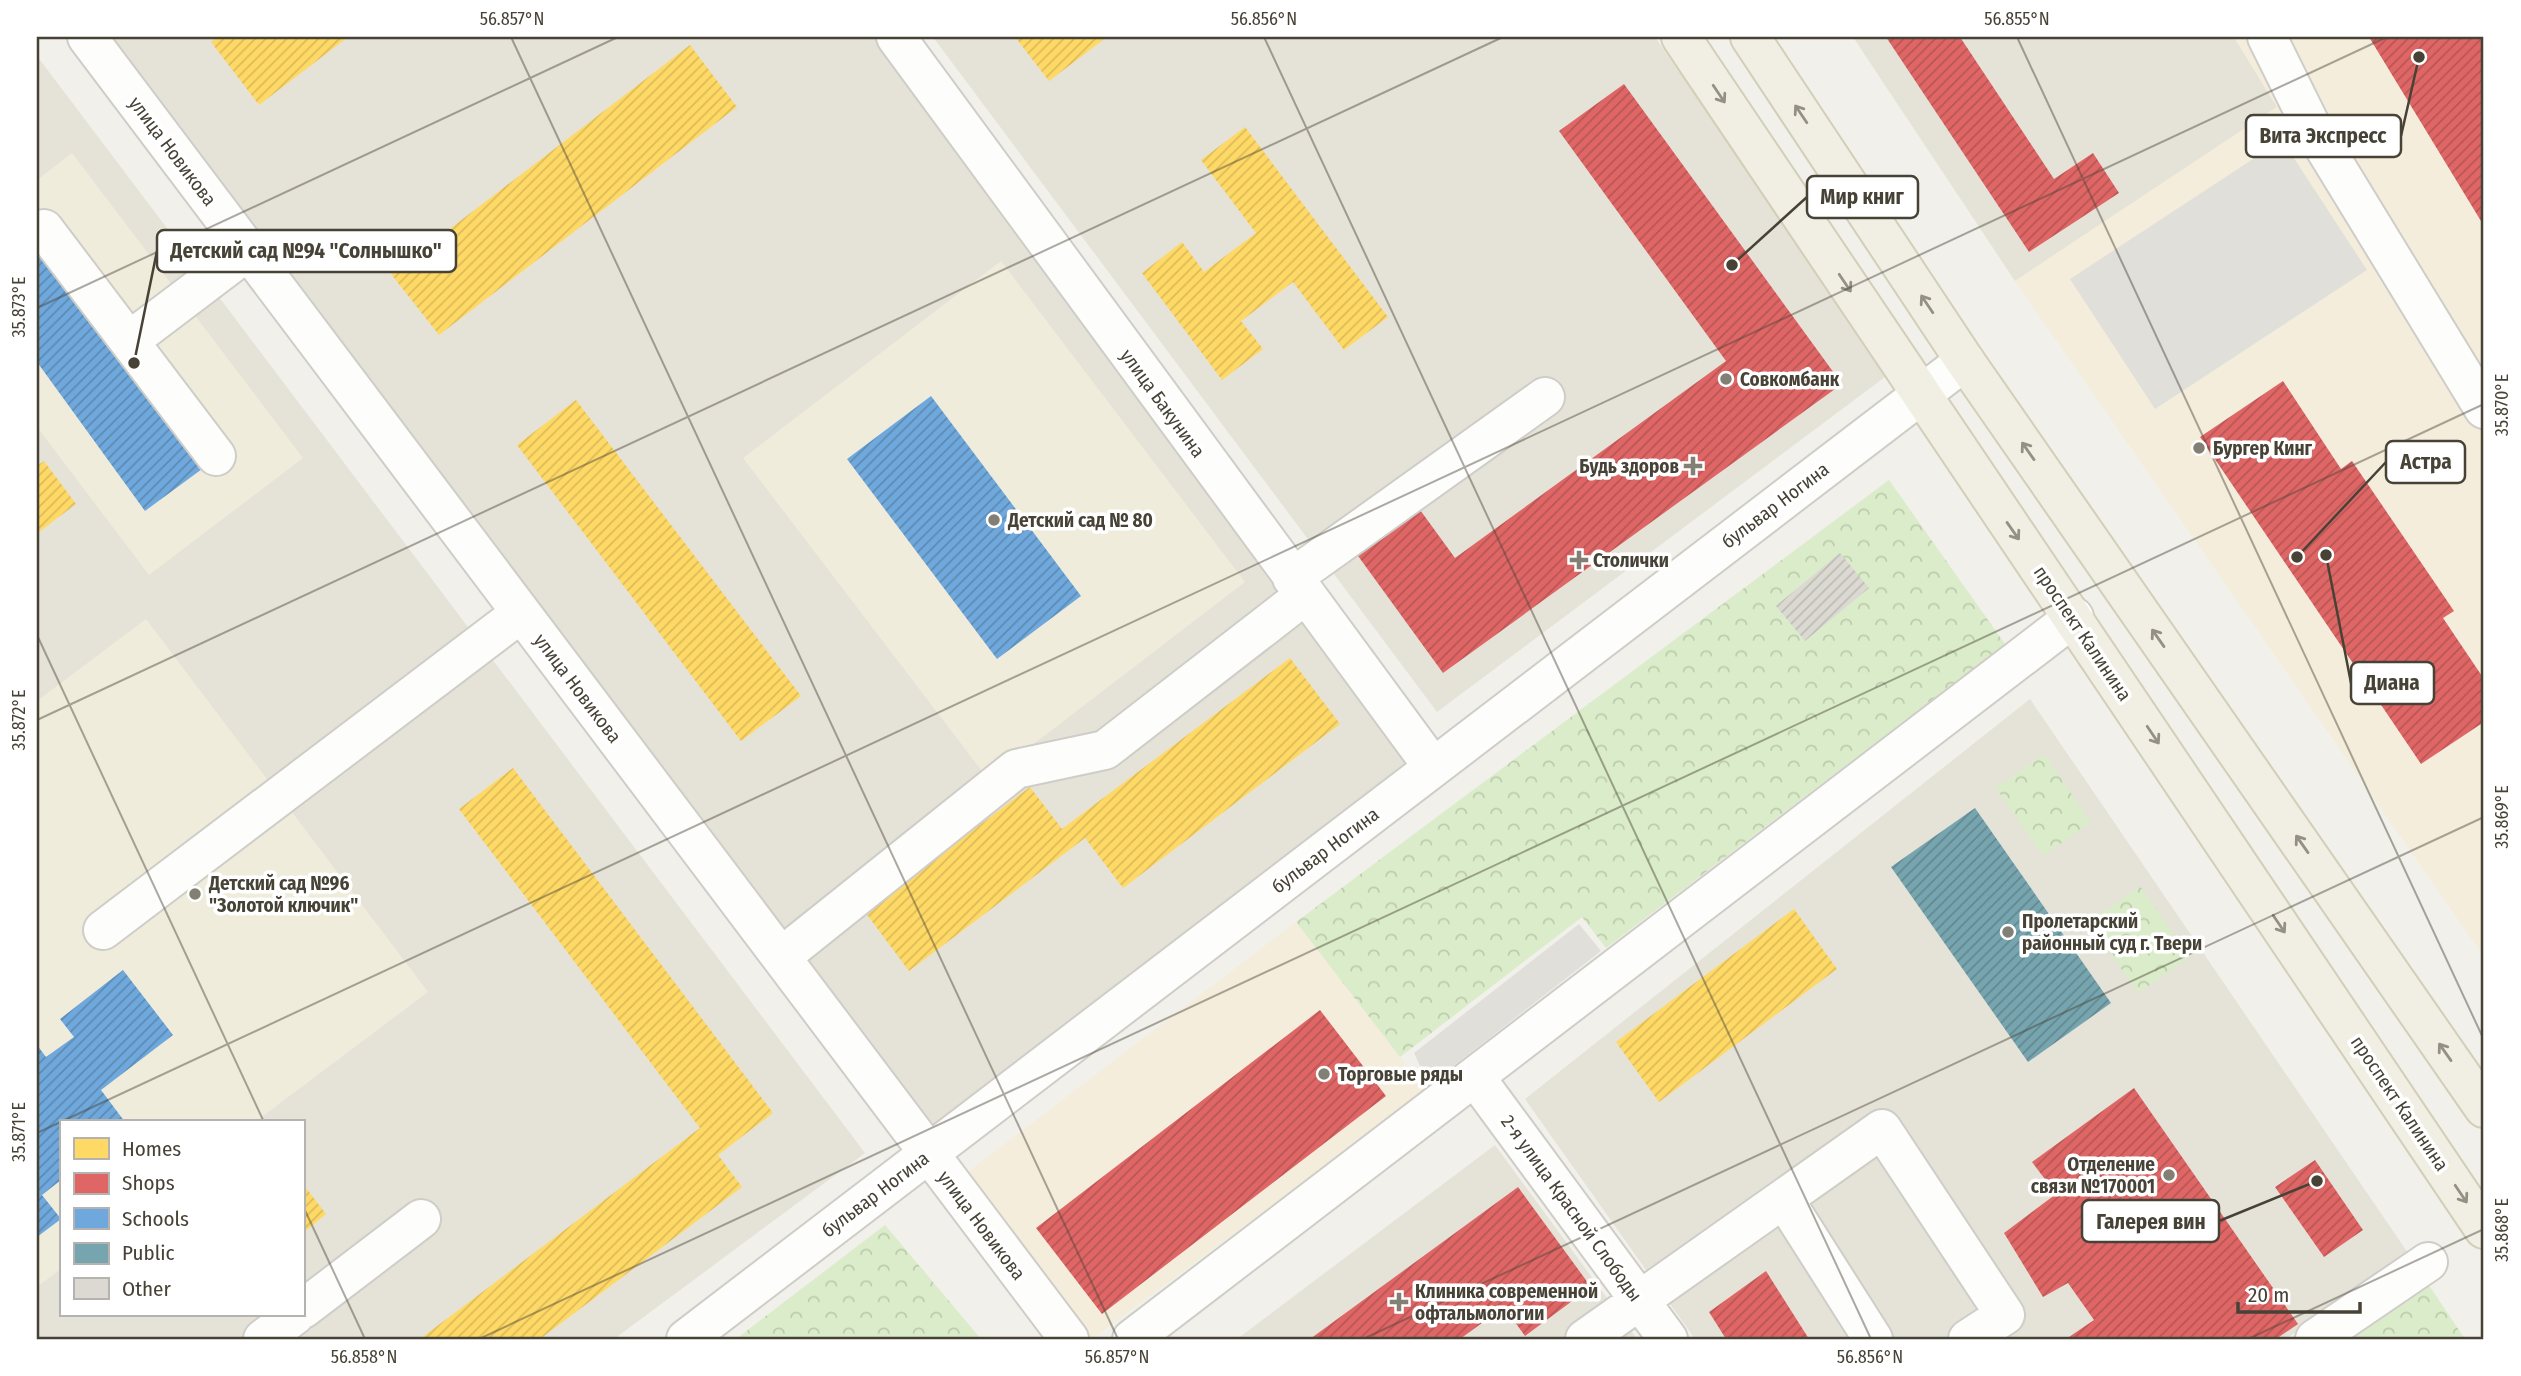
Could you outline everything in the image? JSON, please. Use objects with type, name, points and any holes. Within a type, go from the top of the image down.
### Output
[{"type":"main road","name":"проспект Калинина","points":[[1681,37],[1918,394],[2074,617],[2484,1229]]},
{"type":"main road","points":[[1750,37],[1965,361],[2484,1108]]},
{"type":"street","name":"улица Новикова","points":[[87,37],[1069,1339]]},
{"type":"street","name":"улица Бакунина","points":[[896,37],[1433,767]]},
{"type":"street","points":[[2267,37],[2310,124],[2403,271],[2484,409]]},
{"type":"street","points":[[44,229],[216,456]]},
{"type":"street","points":[[129,341],[248,251]]},
{"type":"street","name":"бульвар Ногина","points":[[686,1339],[1918,394],[1965,361]]},
{"type":"street","points":[[781,957],[1016,769],[1105,750],[1298,587],[1545,397]]},
{"type":"street","points":[[103,930],[521,612]]},
{"type":"street","points":[[1132,1339],[2074,617]]},
{"type":"street","name":"2-я улица Красной Слободы","points":[[1475,1077],[1668,1339]]},
{"type":"street","points":[[1585,1339],[1882,1129],[2004,1315],[1968,1339]]},
{"type":"street","points":[[1784,1199],[1873,1339]]},
{"type":"street","points":[[304,1308],[421,1219]]},
{"type":"street","points":[[2315,1339],[2428,1262]]},
{"type":"street","points":[[263,1339],[294,1316]]},
{"type":"shaded area","points":[[87,37],[896,37],[1433,767],[929,1153]]},
{"type":"shaded area","points":[[933,37],[1655,37],[1889,374],[1437,712]]},
{"type":"shaded area","points":[[1853,37],[2234,37],[2277,107],[2015,281]]},
{"type":"shaded area","points":[[2234,37],[2484,37],[2484,957],[2015,281],[2277,107]]},
{"type":"shaded area","points":[[37,56],[865,1153],[614,1339],[37,1339]]},
{"type":"shaded area","points":[[2282,140],[2367,270],[2155,409],[2070,279]]},
{"type":"shaded area","points":[[72,153],[303,458],[149,575],[37,427],[37,180]]},
{"type":"shaded area","name":"Детский сад № 80","points":[[1001,261],[1245,582],[988,779],[743,458]]},
{"type":"shaded area","name":"Детский сад №96 \"Золотой ключик\"","points":[[146,619],[428,992],[258,1120],[60,1120],[60,1270],[37,1287],[37,701]]},
{"type":"shaded area","points":[[2030,699],[2408,1253],[2286,1339],[1695,1339],[1525,1099]]},
{"type":"shaded area","points":[[1296,922],[1426,1091],[1092,1339],[1082,1339],[961,1177]]},
{"type":"shaded area","points":[[1579,924],[1601,951],[1429,1085],[1414,1053]]},
{"type":"shaded area","points":[[1495,1145],[1637,1339],[1237,1339]]},
{"type":"green space","points":[[1889,480],[2005,644],[1606,948],[1582,917],[1400,1057],[1296,922]]},
{"type":"green space","points":[[2044,754],[2091,822],[2043,856],[1996,788]]},
{"type":"green space","points":[[2140,886],[2190,957],[2138,993],[2089,922]]},
{"type":"green space","points":[[885,1225],[981,1339],[736,1339]]},
{"type":"green space","points":[[2422,1275],[2465,1339],[2330,1339]]},
{"type":"building: Homes","points":[[218,37],[348,37],[259,105],[211,42]]},
{"type":"building: Homes","points":[[1015,37],[1107,37],[1049,81]]},
{"type":"building: Homes","points":[[690,45],[737,107],[439,335],[391,274]]},
{"type":"building: Homes","points":[[1245,127],[1388,317],[1344,350],[1293,282],[1241,321],[1263,349],[1222,380],[1142,273],[1182,242],[1204,272],[1256,233],[1201,160]]},
{"type":"building: Homes","points":[[576,400],[801,696],[741,741],[517,445]]},
{"type":"building: Homes","points":[[44,461],[76,504],[39,532],[37,466]]},
{"type":"building: Homes","points":[[1290,658],[1340,724],[1123,888],[1085,838],[909,971],[865,912],[1030,787],[1062,829]]},
{"type":"building: Homes","points":[[513,768],[773,1113],[718,1155],[742,1187],[540,1339],[420,1339],[700,1128],[459,809]]},
{"type":"building: Homes","points":[[1794,909],[1837,969],[1659,1102],[1616,1042]]},
{"type":"building: Homes","points":[[304,1185],[326,1214],[304,1232]]},
{"type":"building: Shops","points":[[1886,37],[1960,37],[2054,179],[2093,153],[2119,193],[2029,252]]},
{"type":"building: Shops","points":[[2369,37],[2484,37],[2484,226]]},
{"type":"building: Shops","points":[[1624,84],[1842,384],[1443,673],[1353,549],[1415,503],[1455,558],[1726,361],[1559,131]]},
{"type":"building: Shops","points":[[2283,381],[2341,469],[2352,461],[2454,611],[2443,618],[2484,679],[2484,722],[2421,764],[2200,437]]},
{"type":"building: Shops","points":[[1320,1010],[1386,1096],[1102,1314],[1036,1228]]},
{"type":"building: Shops","points":[[2134,1088],[2298,1324],[2276,1339],[2066,1339],[2094,1320],[2068,1283],[2043,1297],[2004,1233],[2056,1194],[2032,1162]]},
{"type":"building: Shops","points":[[2315,1160],[2363,1230],[2324,1257],[2275,1187]]},
{"type":"building: Shops","points":[[1518,1187],[1591,1287],[1525,1336],[1504,1307],[1460,1339],[1310,1339]]},
{"type":"building: Shops","points":[[1766,1271],[1809,1339],[1726,1339],[1709,1312]]},
{"type":"building: Schools","points":[[37,243],[202,469],[145,511],[37,362]]},
{"type":"building: Schools","points":[[931,396],[1081,596],[997,659],[847,459]]},
{"type":"building: Schools","points":[[123,970],[173,1035],[101,1090],[124,1120],[60,1120],[60,1181],[42,1195],[60,1220],[37,1237],[37,1045],[46,1057],[74,1037],[60,1019]]},
{"type":"building: Public","points":[[1975,808],[2111,1003],[2028,1062],[1891,867]]},
{"type":"building: Other","points":[[1840,553],[1869,588],[1805,641],[1776,606]]},
{"type":"place","name":"Вита Экспресс","points":[[2419,57]]},
{"type":"place","name":"Мир книг","points":[[1732,265]]},
{"type":"place","name":"Детский сад №94 \"Солнышко\"","points":[[134,363]]},
{"type":"place","name":"Совкомбанк","points":[[1726,379]]},
{"type":"place","name":"Бургер Кинг","points":[[2199,448]]},
{"type":"place","name":"Будь здоров","points":[[1693,466]]},
{"type":"place","name":"Детский сад № 80","points":[[994,520]]},
{"type":"place","name":"Диана","points":[[2326,555]]},
{"type":"place","name":"Астра","points":[[2297,557]]},
{"type":"place","name":"Столички","points":[[1579,560]]},
{"type":"place","name":"Детский сад №96 \"Золотой ключик\"","points":[[195,894]]},
{"type":"place","name":"Пролетарский районный суд г. Твери","points":[[2008,932]]},
{"type":"place","name":"Торговые ряды","points":[[1324,1074]]},
{"type":"place","name":"Отделение связи №170001","points":[[2169,1175]]},
{"type":"place","name":"Галерея вин","points":[[2317,1181]]},
{"type":"place","name":"Клиника современной офтальмологии","points":[[1399,1302]]}]
